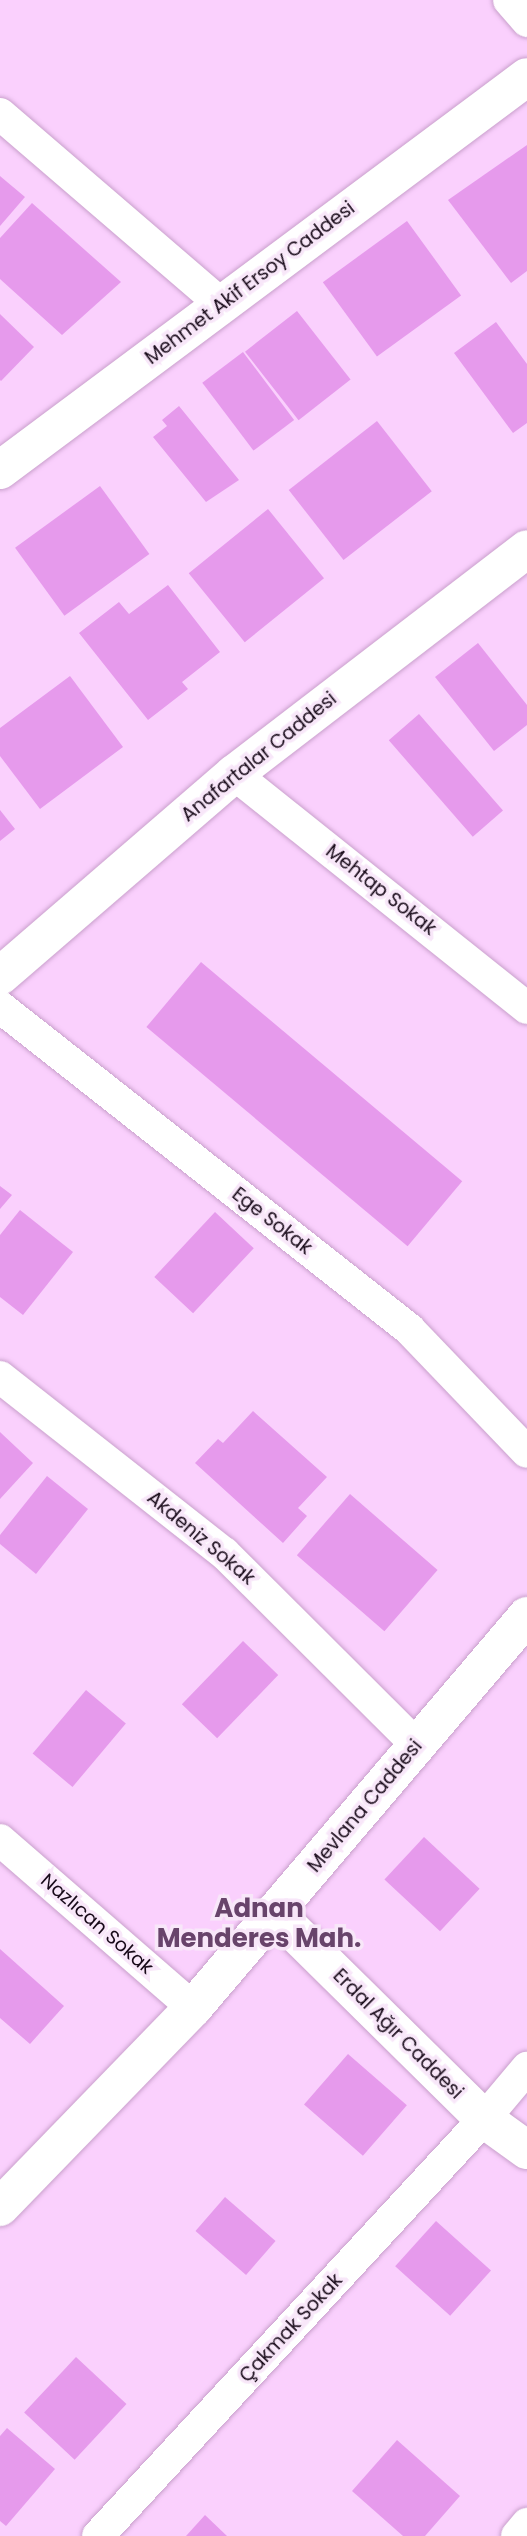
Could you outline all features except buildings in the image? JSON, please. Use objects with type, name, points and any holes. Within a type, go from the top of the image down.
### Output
[{"type":"street","points":[[509,0],[527,21]]},
{"type":"street","name":"Mehmet Akif Ersoy Caddesi","points":[[0,440],[214,296],[514,87]]},
{"type":"street","points":[[0,114],[214,296]]},
{"type":"street","name":"Mehmet Akif Ersoy Caddesi","points":[[0,470],[214,296]]},
{"type":"street","name":"Anafartalar Caddesi","points":[[0,976],[234,774],[527,549]]},
{"type":"street","name":"Mehtap Sokak","points":[[234,774],[527,1008]]},
{"type":"street","name":"Ege Sokak","points":[[0,1007],[409,1329],[527,1452]]},
{"type":"street","name":"Akdeniz Sokak","points":[[0,1377],[224,1553],[417,1745]]},
{"type":"street","name":"Mevlana Caddesi","points":[[0,2207],[193,2008],[527,1616]]},
{"type":"street","name":"Nazlıcan Sokak","points":[[0,1840],[193,2008]]},
{"type":"street","name":"Erdal Ağır Caddesi","points":[[274,1912],[484,2119],[527,2150]]},
{"type":"street","name":"Çakmak Sokak","points":[[98,2536],[484,2119],[527,2068]]},
{"type":"street","points":[[517,2536],[527,2524]]},
{"type":"district","name":"Adnan Menderes Mah.","points":[[259,1924]]}]
